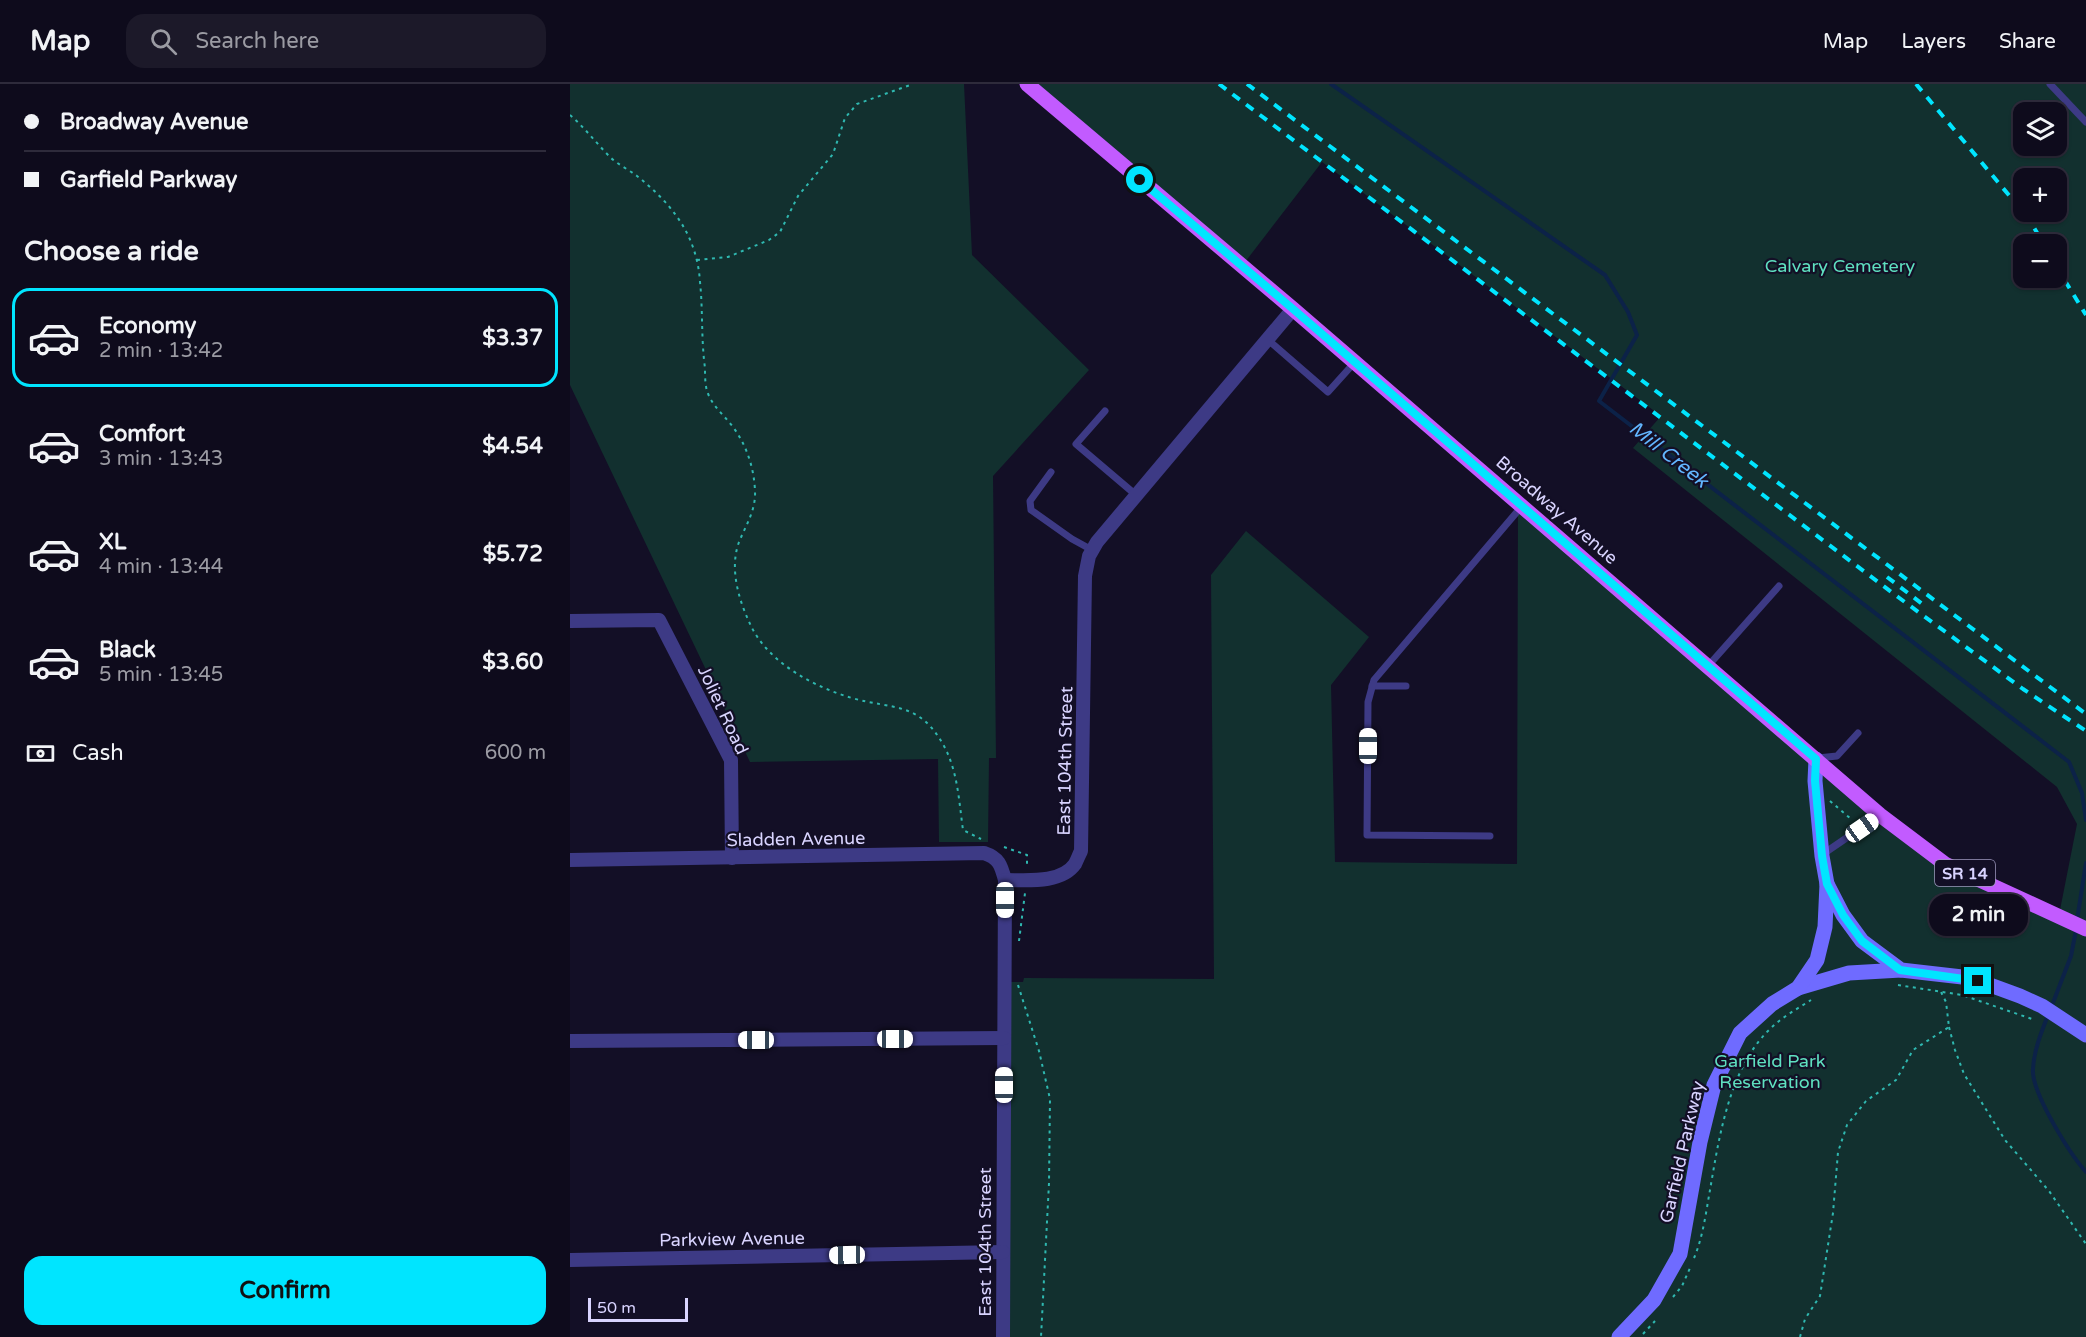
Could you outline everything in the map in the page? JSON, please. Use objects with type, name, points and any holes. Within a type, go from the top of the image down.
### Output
[{"type":"main road","name":"Broadway Avenue","points":[[1027,84],[1355,362],[1880,815],[1945,864],[2086,929]]},
{"type":"street","name":"East 104th Street","points":[[1003,1337],[1005,880],[1045,879],[1057,876],[1070,870],[1081,851],[1085,576],[1089,556],[1097,542],[1293,309]]},
{"type":"street","name":"Joliet Road","points":[[570,621],[659,620],[730,760],[732,858]]},
{"type":"street","name":"Garfield Parkway","points":[[1798,988],[1816,960],[1825,927],[1827,884],[1815,781],[1816,759]]},
{"type":"street","name":"Sladden Avenue","points":[[570,860],[984,853],[996,857],[1001,864],[1005,880]]},
{"type":"street","name":"Garfield Parkway","points":[[1827,884],[1843,915],[1862,941],[1900,970]]},
{"type":"street","name":"Garfield Parkway","points":[[1620,1337],[1654,1300],[1680,1254],[1700,1142],[1714,1085],[1740,1033],[1772,1005],[1798,988],[1849,973],[1900,970],[1971,978],[2020,996],[2037,1012],[2059,1017],[2086,1035]]},
{"type":"street","points":[[570,1041],[1004,1038]]},
{"type":"street","name":"Parkview Avenue","points":[[570,1260],[1003,1252]]},
{"type":"lane","points":[[2050,84],[2086,122]]},
{"type":"lane","points":[[1268,340],[1328,392],[1355,362]]},
{"type":"lane","points":[[1105,411],[1076,444],[1136,495]]},
{"type":"lane","points":[[1051,472],[1030,501],[1031,510],[1092,550]]},
{"type":"lane","points":[[1490,836],[1367,835],[1368,702],[1374,680],[1522,506]]},
{"type":"lane","points":[[1708,666],[1779,586]]},
{"type":"lane","points":[[1372,686],[1406,686]]},
{"type":"lane","points":[[1816,759],[1837,756],[1858,733]]},
{"type":"lane","points":[[1822,856],[1880,815]]},
{"type":"path","points":[[697,260],[728,257],[769,240],[780,232],[798,196],[833,154],[845,118],[857,104],[913,84]]},
{"type":"path","points":[[570,115],[612,159],[663,197],[679,217],[697,260],[707,390],[718,410],[733,427],[747,450],[754,476],[756,495],[753,511],[739,543],[735,561],[736,583],[752,628],[786,667],[812,682],[854,699],[903,708],[919,717],[932,729],[944,747],[955,771],[963,830],[986,841]]},
{"type":"path","points":[[1829,800],[1851,819]]},
{"type":"path","points":[[1004,847],[1028,855],[1026,869]]},
{"type":"path","points":[[1018,948],[1026,891]]},
{"type":"path","points":[[1018,984],[1039,1051],[1050,1099],[1049,1183],[1041,1337]]},
{"type":"path","points":[[1890,985],[1962,995],[2037,1012]]},
{"type":"path","points":[[1941,992],[1946,1002],[1955,1050],[1970,1084],[2005,1140],[2049,1191],[2086,1244]]},
{"type":"path","points":[[1670,1302],[1682,1286],[1697,1252],[1720,1130],[1740,1074],[1751,1052],[1769,1029],[1816,997]]},
{"type":"path","points":[[1800,1337],[1805,1319],[1820,1296],[1833,1213],[1838,1152],[1847,1125],[1866,1101],[1896,1080],[1913,1050],[1949,1027]]},
{"type":"path","points":[[1640,1337],[1657,1318]]},
{"type":"green space","points":[[570,84],[964,84],[972,255],[1089,370],[993,476],[996,758],[989,758],[988,842],[939,842],[938,759],[750,762],[570,385]]},
{"type":"green space","points":[[1027,84],[2086,84],[2086,1337],[1003,1337],[1005,982],[1023,982],[1024,978],[1214,979],[1211,575],[1246,531],[1369,637],[1331,685],[1335,862],[1517,864],[1518,505],[1945,864],[2059,915],[2077,824],[2057,787],[1633,448],[1661,416],[1322,162],[1242,266]]},
{"type":"waterway","name":"Mill Creek","points":[[1331,84],[1605,275],[1628,312],[1637,335],[1599,401],[2069,762],[2082,793],[2086,820]]},
{"type":"waterway","name":"Mill Creek","points":[[2077,920],[2086,863]]},
{"type":"waterway","name":"Mill Creek","points":[[2051,1008],[2071,956],[2076,930]]},
{"type":"waterway","name":"Mill Creek","points":[[2048,1015],[2035,1055],[2034,1079],[2053,1122],[2086,1172]]},
{"type":"railway","points":[[1219,84],[1898,597],[2023,689],[2086,731]]},
{"type":"railway","points":[[1247,84],[2086,714]]},
{"type":"railway","points":[[1916,84],[2028,218],[2038,234]]},
{"type":"railway","points":[[2067,284],[2086,315]]},
{"type":"railway","points":[[1887,577],[1925,606]]},
{"type":"route","points":[[1140,180],[1816,759],[1815,781],[1827,884],[1843,915],[1862,941],[1900,970],[1971,978],[1978,981]]},
{"type":"park label","name":"Calvary Cemetery","points":[[1840,266]]},
{"type":"park label","name":"Garfield Park Reservation","points":[[1770,1071]]}]
